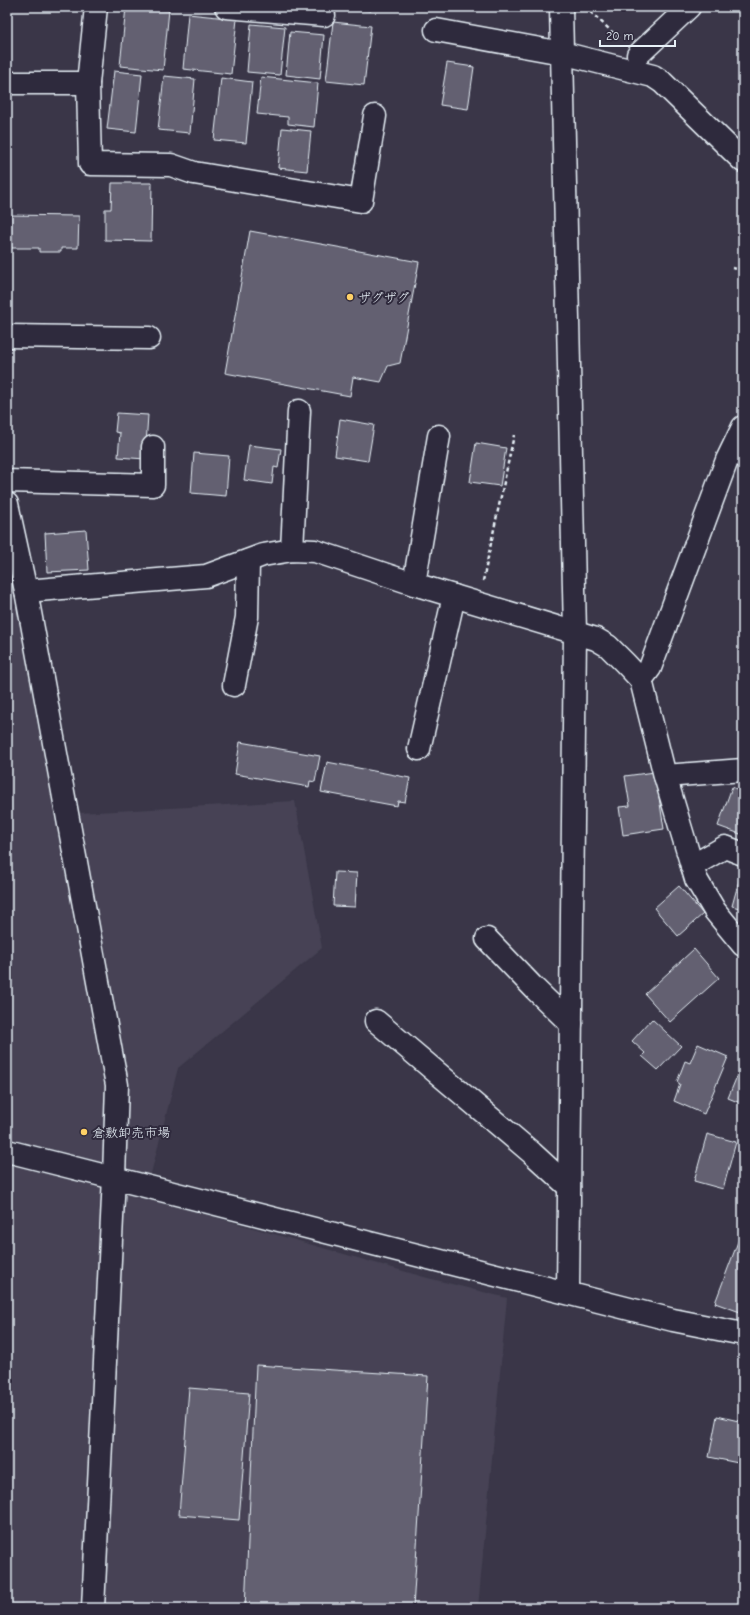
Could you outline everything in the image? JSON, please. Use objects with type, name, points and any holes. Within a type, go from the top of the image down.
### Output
[{"type":"street","points":[[96,7],[88,83],[90,164],[171,165],[194,173],[361,201],[375,116]]},
{"type":"street","points":[[226,7],[324,15]]},
{"type":"street","points":[[560,7],[575,633],[568,1292]]},
{"type":"street","points":[[638,55],[689,7]]},
{"type":"street","points":[[436,30],[562,54],[653,76],[662,82],[743,161]]},
{"type":"street","points":[[7,83],[88,83]]},
{"type":"street","points":[[7,336],[149,338]]},
{"type":"street","points":[[292,550],[299,411]]},
{"type":"street","points":[[641,680],[650,668],[727,460],[743,427]]},
{"type":"street","points":[[414,584],[439,436]]},
{"type":"street","points":[[7,481],[153,485],[153,447]]},
{"type":"street","points":[[7,504],[14,569],[26,591],[117,1085],[114,1177],[93,1608]]},
{"type":"street","points":[[26,591],[206,576],[263,555],[292,550],[315,552],[414,584],[596,639],[608,646],[641,680],[665,776],[696,879],[715,911],[743,946]]},
{"type":"street","points":[[234,684],[247,617],[248,561]]},
{"type":"street","points":[[419,749],[454,596]]},
{"type":"street","points":[[665,776],[743,770]]},
{"type":"street","points":[[692,866],[725,847],[743,854]]},
{"type":"street","points":[[487,939],[571,1024]]},
{"type":"street","points":[[376,1021],[570,1187]]},
{"type":"street","points":[[7,1150],[404,1253],[568,1292],[673,1320],[743,1334]]},
{"type":"path","points":[[732,268],[743,270]]},
{"type":"path","points":[[478,603],[514,435]]},
{"type":"shaded area","name":"倉敷卸売市場","points":[[7,608],[23,608],[60,814],[295,801],[322,948],[178,1068],[145,1197],[424,1277],[507,1298],[478,1608],[7,1608]]},
{"type":"building","points":[[126,7],[169,10],[163,70],[120,66]]},
{"type":"building","points":[[336,7],[371,7],[371,11]]},
{"type":"building","points":[[188,14],[237,19],[231,74],[183,69]]},
{"type":"building","points":[[333,22],[371,26],[364,85],[326,81]]},
{"type":"building","points":[[251,24],[285,27],[280,75],[247,72]]},
{"type":"building","points":[[290,32],[324,35],[320,79],[286,75]]},
{"type":"building","points":[[447,63],[474,67],[468,109],[440,105]]},
{"type":"building","points":[[114,71],[142,74],[136,132],[107,129]]},
{"type":"building","points":[[164,76],[195,79],[190,133],[158,130]]},
{"type":"building","points":[[261,77],[318,83],[314,127],[288,124],[288,117],[257,114]]},
{"type":"building","points":[[221,78],[252,82],[246,143],[214,140]]},
{"type":"building","points":[[282,128],[311,131],[307,171],[278,168]]},
{"type":"building","points":[[112,183],[152,183],[151,241],[105,240],[105,209],[111,209]]},
{"type":"building","points":[[8,215],[79,216],[78,248],[61,248],[61,252],[39,252],[39,248],[8,248]]},
{"type":"building","points":[[250,231],[419,262],[400,363],[388,366],[381,382],[353,377],[350,396],[225,373]]},
{"type":"building","points":[[117,413],[148,415],[145,459],[118,457],[120,433],[115,432]]},
{"type":"building","points":[[340,419],[374,425],[368,461],[335,456]]},
{"type":"building","points":[[476,443],[506,448],[500,486],[470,482]]},
{"type":"building","points":[[249,445],[281,449],[278,468],[274,467],[272,484],[244,480]]},
{"type":"building","points":[[194,453],[229,456],[226,496],[191,493]]},
{"type":"building","points":[[86,530],[89,570],[47,572],[45,533]]},
{"type":"building","points":[[240,742],[320,756],[315,782],[310,781],[309,787],[235,774]]},
{"type":"building","points":[[327,762],[410,778],[405,802],[398,801],[397,806],[321,792]]},
{"type":"building","points":[[655,772],[664,829],[623,835],[619,807],[630,806],[625,776]]},
{"type":"building","points":[[732,787],[743,792],[743,835],[718,826]]},
{"type":"building","points":[[743,866],[743,909],[732,906]]},
{"type":"building","points":[[335,872],[357,873],[355,907],[333,906]]},
{"type":"building","points":[[679,886],[703,914],[678,936],[654,908]]},
{"type":"building","points":[[694,949],[719,978],[670,1022],[645,994]]},
{"type":"building","points":[[652,1019],[681,1046],[658,1070],[642,1056],[645,1053],[632,1041]]},
{"type":"building","points":[[698,1044],[728,1057],[704,1114],[674,1101],[680,1084],[677,1082],[685,1061],[690,1063]]},
{"type":"building","points":[[742,1064],[743,1065],[743,1104],[728,1098]]},
{"type":"building","points":[[707,1134],[736,1142],[723,1189],[694,1181]]},
{"type":"building","points":[[743,1231],[743,1313],[715,1303]]},
{"type":"building","points":[[256,1365],[428,1376],[413,1608],[245,1608]]},
{"type":"building","points":[[189,1388],[249,1393],[239,1520],[179,1515]]},
{"type":"building","points":[[717,1416],[743,1422],[743,1464],[709,1457]]},
{"type":"building","points":[[7,1605],[23,1605],[22,1608],[7,1608]]},
{"type":"place","name":"ザグザグ","points":[[350,297]]},
{"type":"place","name":"倉敷卸売市場","points":[[84,1132]]}]
